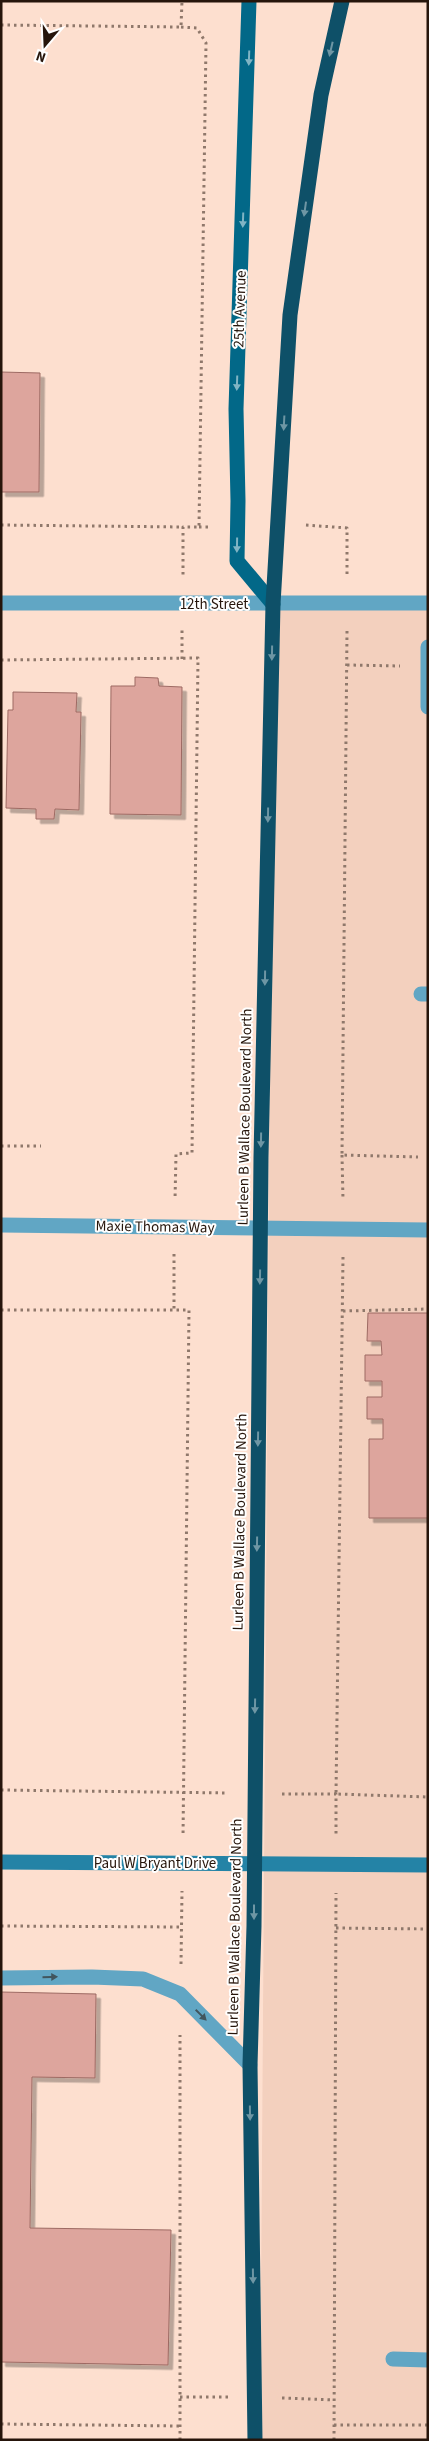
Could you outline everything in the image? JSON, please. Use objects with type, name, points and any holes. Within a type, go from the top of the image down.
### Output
[{"type":"highway","name":"Lurleen B Wallace Boulevard North","points":[[255,2440],[250,2065],[254,1864],[260,1228],[273,604],[290,315],[321,95],[342,1]]},
{"type":"main road","name":"25th Avenue","points":[[248,4],[236,409],[236,561],[273,604]]},
{"type":"street","name":"12th Street","points":[[1,603],[428,603]]},
{"type":"street","points":[[427,707],[428,648]]},
{"type":"street","name":"Maxie Thomas Way","points":[[1,1225],[428,1230]]},
{"type":"street","name":"Paul W Bryant Drive","points":[[1,1862],[428,1865]]},
{"type":"street","points":[[1,1978],[92,1977],[143,1980],[180,1994],[250,2065]]},
{"type":"street","points":[[393,2359],[428,2360]]},
{"type":"path","points":[[181,27],[182,1]]},
{"type":"path","points":[[1,25],[197,28],[206,43],[199,528]]},
{"type":"path","points":[[278,524],[347,528],[342,1155],[343,1311],[336,1794],[334,2440]]},
{"type":"path","points":[[1,525],[199,528],[237,526]]},
{"type":"path","points":[[182,659],[183,527]]},
{"type":"path","points":[[1,660],[198,658],[192,1153],[176,1154],[174,1311]]},
{"type":"path","points":[[347,665],[427,666]]},
{"type":"path","points":[[1,1146],[41,1146]]},
{"type":"path","points":[[342,1155],[418,1157]]},
{"type":"path","points":[[343,1311],[428,1309]]},
{"type":"path","points":[[1,1310],[189,1310],[180,1994],[180,2440]]},
{"type":"path","points":[[1,1790],[428,1797]]},
{"type":"path","points":[[1,1926],[182,1927]]},
{"type":"path","points":[[336,1928],[428,1929]]},
{"type":"path","points":[[1,2424],[179,2426]]},
{"type":"path","points":[[334,2425],[428,2426]]},
{"type":"shaded area","points":[[428,603],[428,2440],[260,2440],[273,604]]},
{"type":"building","points":[[1,372],[40,373],[39,492],[1,492]]},
{"type":"building","points":[[135,677],[158,678],[159,686],[182,687],[181,815],[110,814],[111,686],[135,686]]},
{"type":"building","points":[[13,692],[77,693],[76,712],[81,712],[79,810],[55,809],[54,819],[36,819],[36,809],[6,808],[8,710],[13,710]]},
{"type":"building","points":[[368,1313],[428,1313],[428,1518],[369,1518],[369,1439],[383,1439],[383,1419],[367,1419],[367,1397],[382,1397],[382,1381],[365,1381],[365,1355],[382,1355],[381,1341],[367,1341]]},
{"type":"building","points":[[1,1992],[96,1994],[95,2078],[32,2077],[30,2228],[171,2230],[168,2365],[1,2362]]}]
